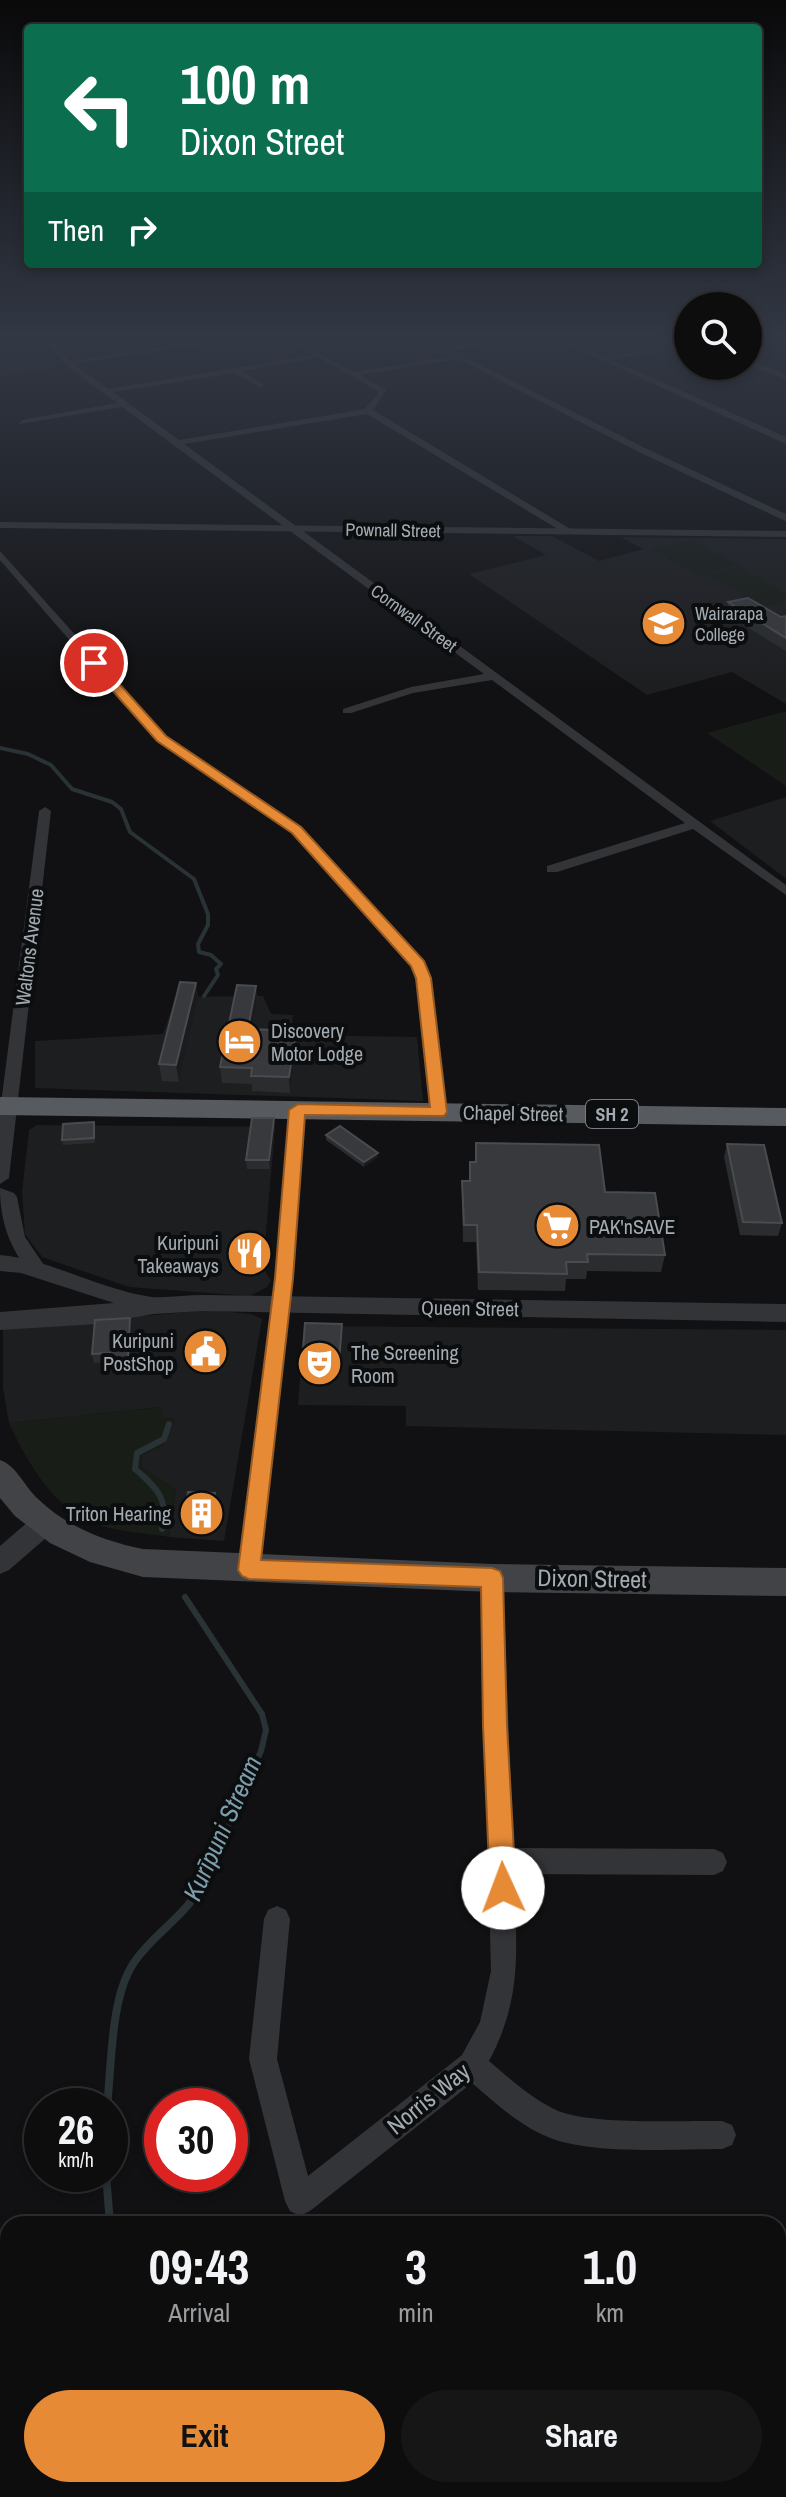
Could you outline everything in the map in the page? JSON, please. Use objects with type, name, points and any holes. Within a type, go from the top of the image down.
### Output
[{"type":"highway","name":"Chapel Street","points":[[5,1106],[786,1117]]},
{"type":"main road","name":"Dixon Street","points":[[0,1472],[11,1491],[45,1523],[75,1542],[123,1559],[249,1570],[492,1578],[786,1582]]},
{"type":"street","name":"Cornwall Street","points":[[196,457],[786,891]]},
{"type":"street","points":[[444,457],[569,532]]},
{"type":"street","points":[[656,457],[786,518]]},
{"type":"street","name":"Pownall Street","points":[[0,525],[786,534]]},
{"type":"street","points":[[0,554],[161,738],[297,830],[418,965],[426,992],[439,1112]]},
{"type":"street","points":[[347,711],[411,690],[494,676]]},
{"type":"street","name":"Waltons Avenue","points":[[0,1178],[5,1106],[45,811]]},
{"type":"street","points":[[552,869],[695,824]]},
{"type":"street","points":[[249,1570],[281,1304],[298,1110]]},
{"type":"street","points":[[0,1194],[8,1197],[17,1244],[39,1271]]},
{"type":"street","name":"Queen Street","points":[[0,1263],[22,1265],[154,1305]]},
{"type":"street","name":"Queen Street","points":[[0,1321],[97,1315],[154,1305],[281,1304],[786,1313]]},
{"type":"street","points":[[0,1562],[45,1523]]},
{"type":"street","name":"Norris Way","points":[[277,1919],[263,2059],[300,2201],[472,2065],[493,2026],[504,1971],[492,1578]]},
{"type":"street","points":[[503,1861],[714,1862]]},
{"type":"street","points":[[472,2065],[511,2099],[553,2125],[610,2134],[722,2135]]},
{"type":"shaded area","name":"Wairarapa College","points":[[513,536],[552,536],[599,561],[643,549],[621,537],[786,539],[786,704],[732,672],[647,695],[469,574],[546,555]]},
{"type":"shaded area","points":[[692,540],[739,565],[698,575],[652,549]]},
{"type":"shaded area","points":[[739,567],[781,590],[779,592],[786,592],[786,601],[763,607],[749,599],[752,597],[748,598],[706,575]]},
{"type":"shaded area","points":[[786,711],[786,786],[707,733]]},
{"type":"shaded area","points":[[786,797],[786,877],[785,878],[710,821]]},
{"type":"shaded area","points":[[263,996],[271,1014],[293,1015],[291,1035],[417,1037],[423,1101],[35,1088],[35,1041],[163,1034],[176,997]]},
{"type":"shaded area","points":[[37,1125],[275,1127],[263,1267],[271,1281],[267,1287],[250,1296],[129,1287],[42,1257],[25,1234],[22,1191],[29,1130]]},
{"type":"shaded area","points":[[211,1310],[251,1314],[262,1319],[224,1541],[169,1537],[176,1490],[141,1467],[143,1455],[163,1445],[174,1419],[162,1418],[162,1407],[9,1423],[3,1388],[3,1328]]},
{"type":"shaded area","points":[[304,1326],[786,1330],[786,1435],[406,1426],[406,1406],[298,1405]]},
{"type":"shaded area","points":[[162,1407],[162,1418],[175,1419],[163,1445],[143,1455],[141,1467],[176,1490],[169,1537],[105,1527],[81,1517],[43,1482],[9,1423]]},
{"type":"building","points":[[748,598],[781,617],[786,616],[786,638],[728,602]]},
{"type":"building","points":[[180,982],[196,983],[176,1065],[159,1064]]},
{"type":"building","points":[[237,985],[256,986],[248,1029],[296,1031],[289,1077],[251,1076],[252,1068],[220,1067]]},
{"type":"building","points":[[252,1118],[274,1118],[269,1160],[246,1160]]},
{"type":"building","points":[[94,1122],[94,1138],[62,1140],[63,1124]]},
{"type":"building","points":[[340,1126],[378,1153],[364,1162],[326,1135]]},
{"type":"building","name":"PAK'nSAVE","points":[[476,1143],[599,1145],[605,1192],[655,1193],[665,1255],[587,1254],[588,1262],[566,1262],[567,1274],[479,1272],[477,1225],[464,1225],[462,1181],[470,1181],[470,1162],[476,1162]]},
{"type":"building","points":[[727,1144],[764,1145],[782,1223],[743,1222]]},
{"type":"building","points":[[130,1318],[128,1359],[109,1361],[110,1353],[92,1354],[95,1320]]},
{"type":"building","name":"The Screening Room","points":[[305,1323],[342,1324],[339,1363],[302,1363]]},
{"type":"building","points":[[188,1492],[215,1493],[212,1516],[185,1516]]},
{"type":"waterway","name":"Kurīpuni Stream","points":[[0,748],[28,754],[51,765],[72,789],[112,802],[121,809],[130,832],[194,879],[208,914],[208,925],[198,944],[199,952],[211,955],[221,964],[216,969],[218,975],[204,996]]},
{"type":"waterway","name":"Kurīpuni Stream","points":[[162,1529],[164,1510],[159,1495],[135,1469],[137,1453],[164,1439],[169,1424]]},
{"type":"waterway","name":"Kurīpuni Stream","points":[[185,1597],[262,1714],[266,1730],[261,1751],[205,1878]]},
{"type":"waterway","name":"Kurīpuni Stream","points":[[108,2088],[116,2011],[127,1976],[144,1950],[191,1901],[205,1878]]},
{"type":"waterway","name":"Kurīpuni Stream","points":[[107,2192],[109,2216]]},
{"type":"place","name":"Wairarapa College","points":[[664,623]]},
{"type":"place","name":"Discovery Motor Lodge","points":[[240,1041]]},
{"type":"place","name":"PAK'nSAVE","points":[[558,1226]]},
{"type":"place","name":"Kuripuni Takeaways","points":[[250,1253]]},
{"type":"place","name":"Kuripuni PostShop","points":[[205,1351]]},
{"type":"place","name":"The Screening Room","points":[[320,1364]]},
{"type":"place","name":"Triton Hearing","points":[[202,1513]]},
{"type":"route","points":[[94,663],[161,738],[297,830],[418,965],[423,978],[439,1112],[298,1110],[284,1278],[249,1570],[492,1578],[503,1888]]}]
